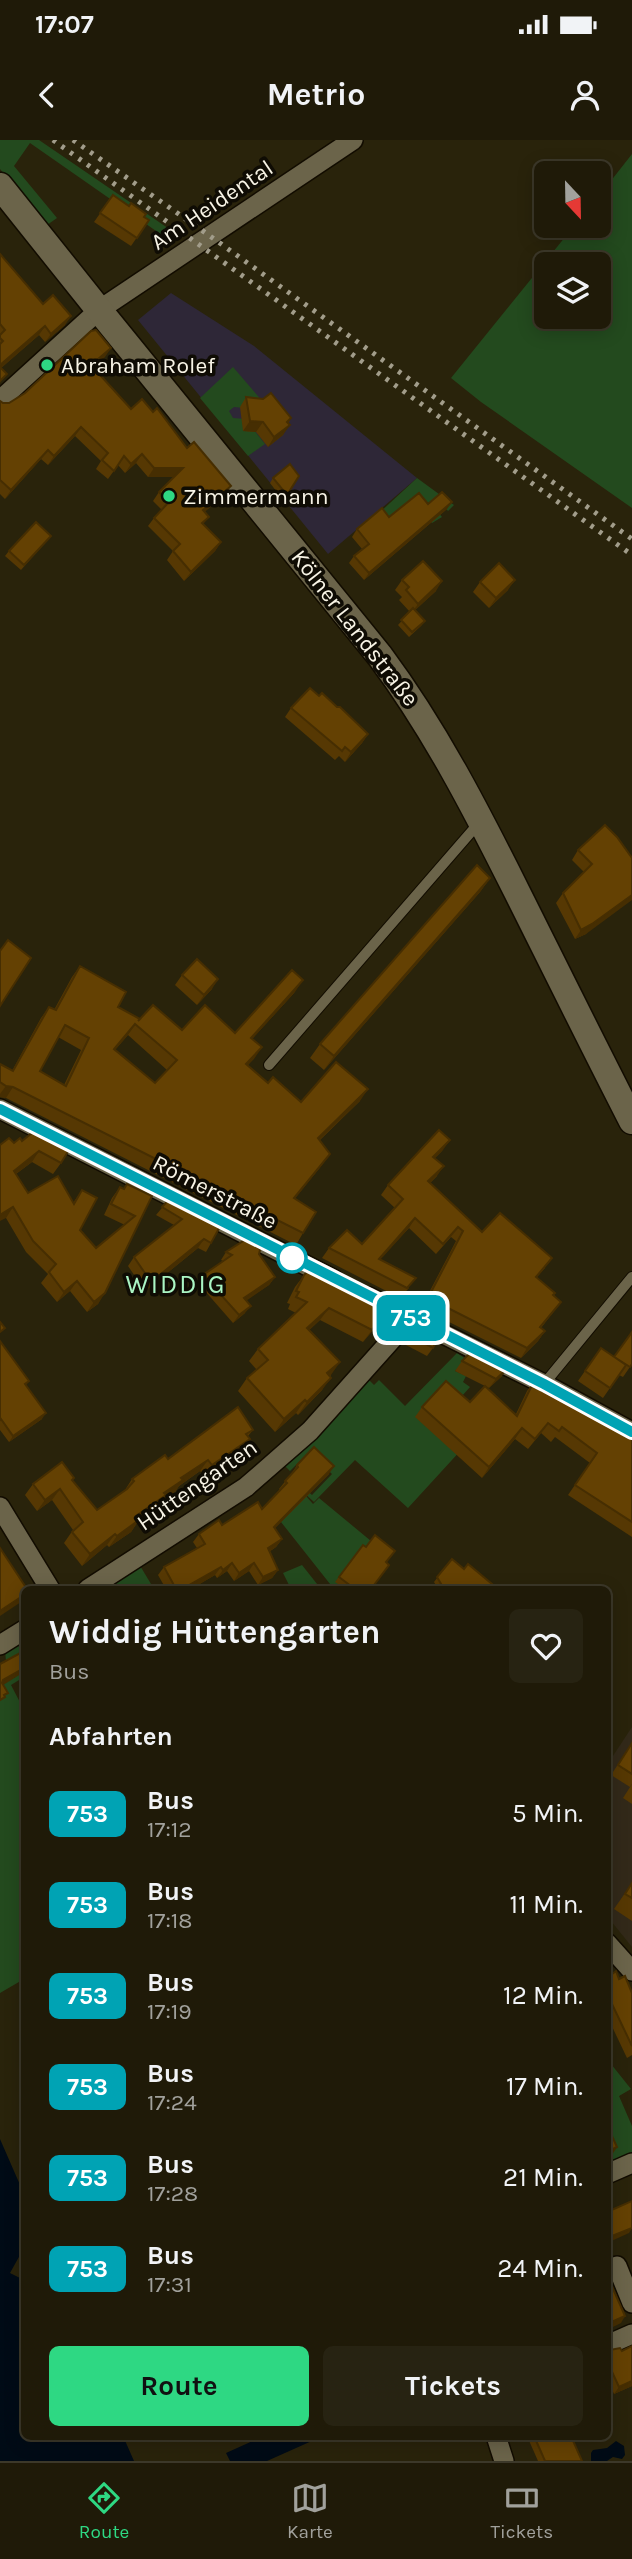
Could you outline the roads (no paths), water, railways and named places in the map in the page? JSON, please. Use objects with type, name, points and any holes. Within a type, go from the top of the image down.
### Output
[{"type":"main road","name":"Kölner Landstraße","points":[[0,186],[413,700],[481,821],[632,1121]]},
{"type":"street","name":"Am Heidental","points":[[0,400],[99,310],[353,140]]},
{"type":"street","name":"Römerstraße","points":[[0,1109],[544,1384],[632,1432]]},
{"type":"street","name":"Hüttengarten","points":[[93,1586],[246,1487],[310,1431],[411,1318]]},
{"type":"street","points":[[0,1507],[48,1586]]},
{"type":"street","points":[[0,1646],[21,1632]]},
{"type":"street","points":[[611,1947],[632,1971]]},
{"type":"street","points":[[611,2172],[632,2163]]},
{"type":"street","points":[[617,2266],[632,2303]]},
{"type":"street","points":[[611,2343],[632,2334]]},
{"type":"street","points":[[497,2440],[504,2461]]},
{"type":"lane","points":[[269,1065],[481,821]]},
{"type":"lane","points":[[544,1384],[632,1277]]},
{"type":"railway","points":[[53,140],[632,555]]},
{"type":"railway","points":[[73,140],[632,539]]},
{"type":"place","name":"Abraham Rolef","points":[[47,365]]},
{"type":"place","name":"Zimmermann","points":[[169,496]]},
{"type":"district","name":"WIDDIG","points":[[176,1284]]}]
